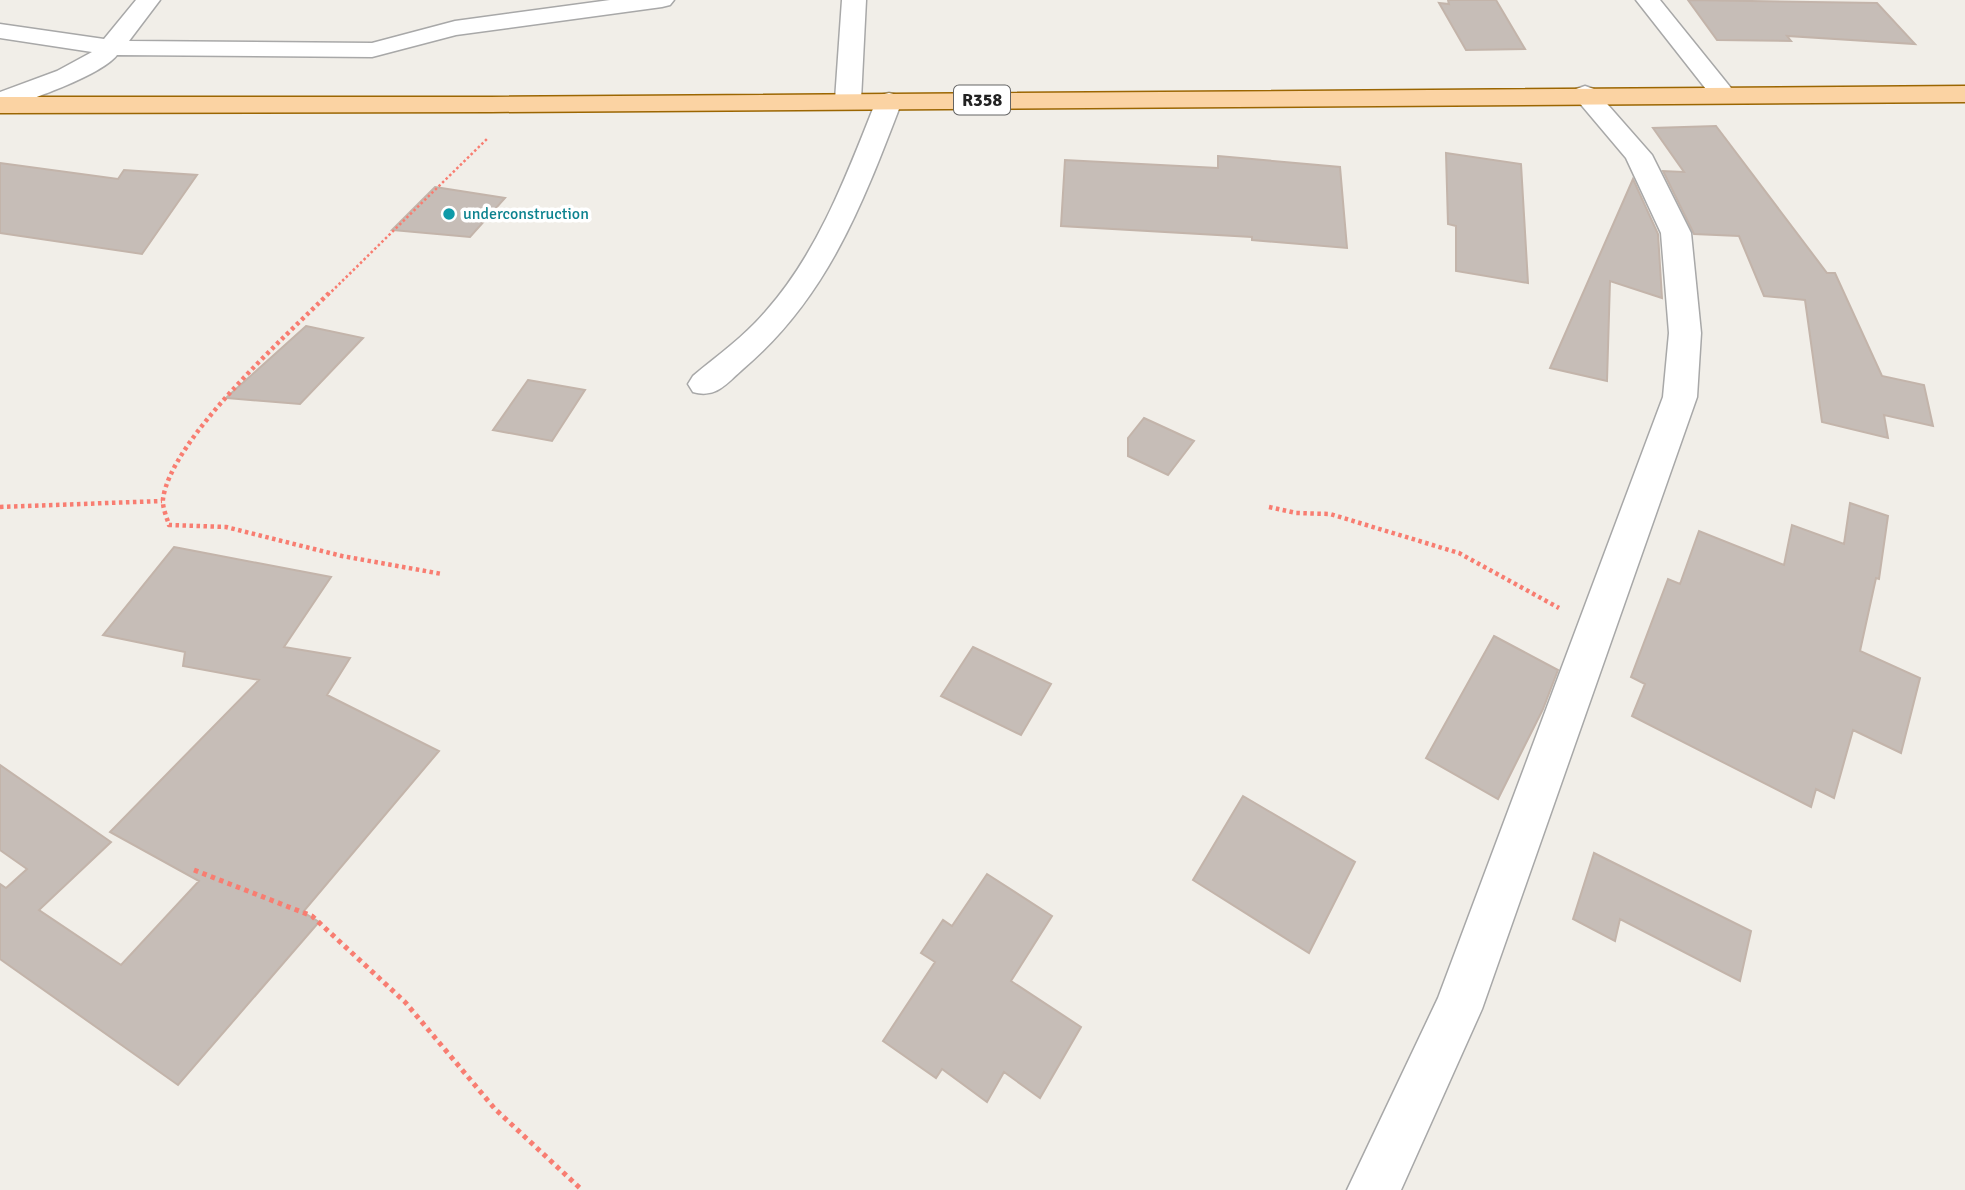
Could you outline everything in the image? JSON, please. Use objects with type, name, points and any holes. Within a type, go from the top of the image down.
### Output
[{"type":"main road","name":"R358","points":[[0,103],[411,107],[848,100],[1722,93],[1965,94]]},
{"type":"street","points":[[0,103],[78,71],[113,48],[148,0]]},
{"type":"street","points":[[455,28],[460,0]]},
{"type":"street","points":[[0,31],[113,48],[372,50],[455,28],[662,0]]},
{"type":"street","points":[[848,100],[854,0]]},
{"type":"street","points":[[1648,0],[1722,93]]},
{"type":"street","points":[[1374,1190],[1458,1009],[1680,397],[1685,332],[1676,233],[1637,155],[1585,94]]},
{"type":"street","points":[[705,384],[776,320],[811,272],[862,167],[889,100]]},
{"type":"path","points":[[442,574],[342,556],[226,527],[170,525],[162,501],[175,464],[226,398],[429,192],[523,105]]},
{"type":"path","points":[[0,508],[162,501]]},
{"type":"path","points":[[1269,507],[1296,513],[1330,514],[1459,553],[1536,598],[1597,626]]},
{"type":"path","points":[[194,870],[312,916],[405,1002],[495,1109],[582,1190]]},
{"type":"building","points":[[1448,0],[1496,0],[1525,49],[1466,50],[1439,3],[1449,4]]},
{"type":"building","points":[[1688,0],[1877,3],[1915,44],[1787,36],[1791,41],[1717,40]]},
{"type":"building","points":[[1716,126],[1827,273],[1835,273],[1882,376],[1924,385],[1933,426],[1884,415],[1888,438],[1822,422],[1805,300],[1764,296],[1739,236],[1694,234],[1663,171],[1684,172],[1653,128]]},
{"type":"building","points":[[1446,153],[1521,164],[1528,283],[1456,271],[1456,226],[1448,224]]},
{"type":"building","points":[[1218,156],[1340,167],[1347,248],[1252,240],[1252,237],[1061,226],[1065,160],[1218,168]]},
{"type":"building","points":[[0,163],[118,179],[124,170],[197,175],[142,254],[0,233]]},
{"type":"building","points":[[1633,179],[1658,234],[1662,298],[1610,281],[1607,381],[1550,368]]},
{"type":"building","name":"underconstruction","points":[[435,187],[505,198],[470,237],[392,230]]},
{"type":"building","points":[[306,326],[363,338],[300,404],[226,398]]},
{"type":"building","points":[[528,380],[585,390],[552,441],[493,430]]},
{"type":"building","points":[[1144,418],[1194,441],[1168,475],[1128,456],[1128,438]]},
{"type":"building","points":[[1850,503],[1888,516],[1879,579],[1876,578],[1860,651],[1920,678],[1901,753],[1853,730],[1834,798],[1816,789],[1811,807],[1632,716],[1645,684],[1631,677],[1668,579],[1680,584],[1699,531],[1784,565],[1792,525],[1844,544]]},
{"type":"building","points":[[174,547],[331,577],[284,647],[350,658],[327,695],[439,751],[303,912],[319,922],[178,1085],[0,959],[0,884],[6,888],[27,869],[0,850],[0,765],[111,842],[39,910],[121,965],[199,881],[110,832],[259,680],[183,666],[185,652],[103,635]]},
{"type":"building","points":[[1494,636],[1558,670],[1543,709],[1498,799],[1426,758]]},
{"type":"building","points":[[973,647],[1051,684],[1021,735],[941,696]]},
{"type":"building","points":[[1243,796],[1355,862],[1309,953],[1193,880]]},
{"type":"building","points":[[1594,853],[1751,931],[1740,981],[1620,919],[1615,941],[1573,919]]},
{"type":"building","points":[[987,874],[1052,916],[1011,981],[1081,1027],[1040,1098],[1004,1072],[987,1102],[942,1069],[936,1078],[883,1041],[935,962],[921,953],[943,920],[952,926]]},
{"type":"place","name":"underconstruction","points":[[449,214]]}]
